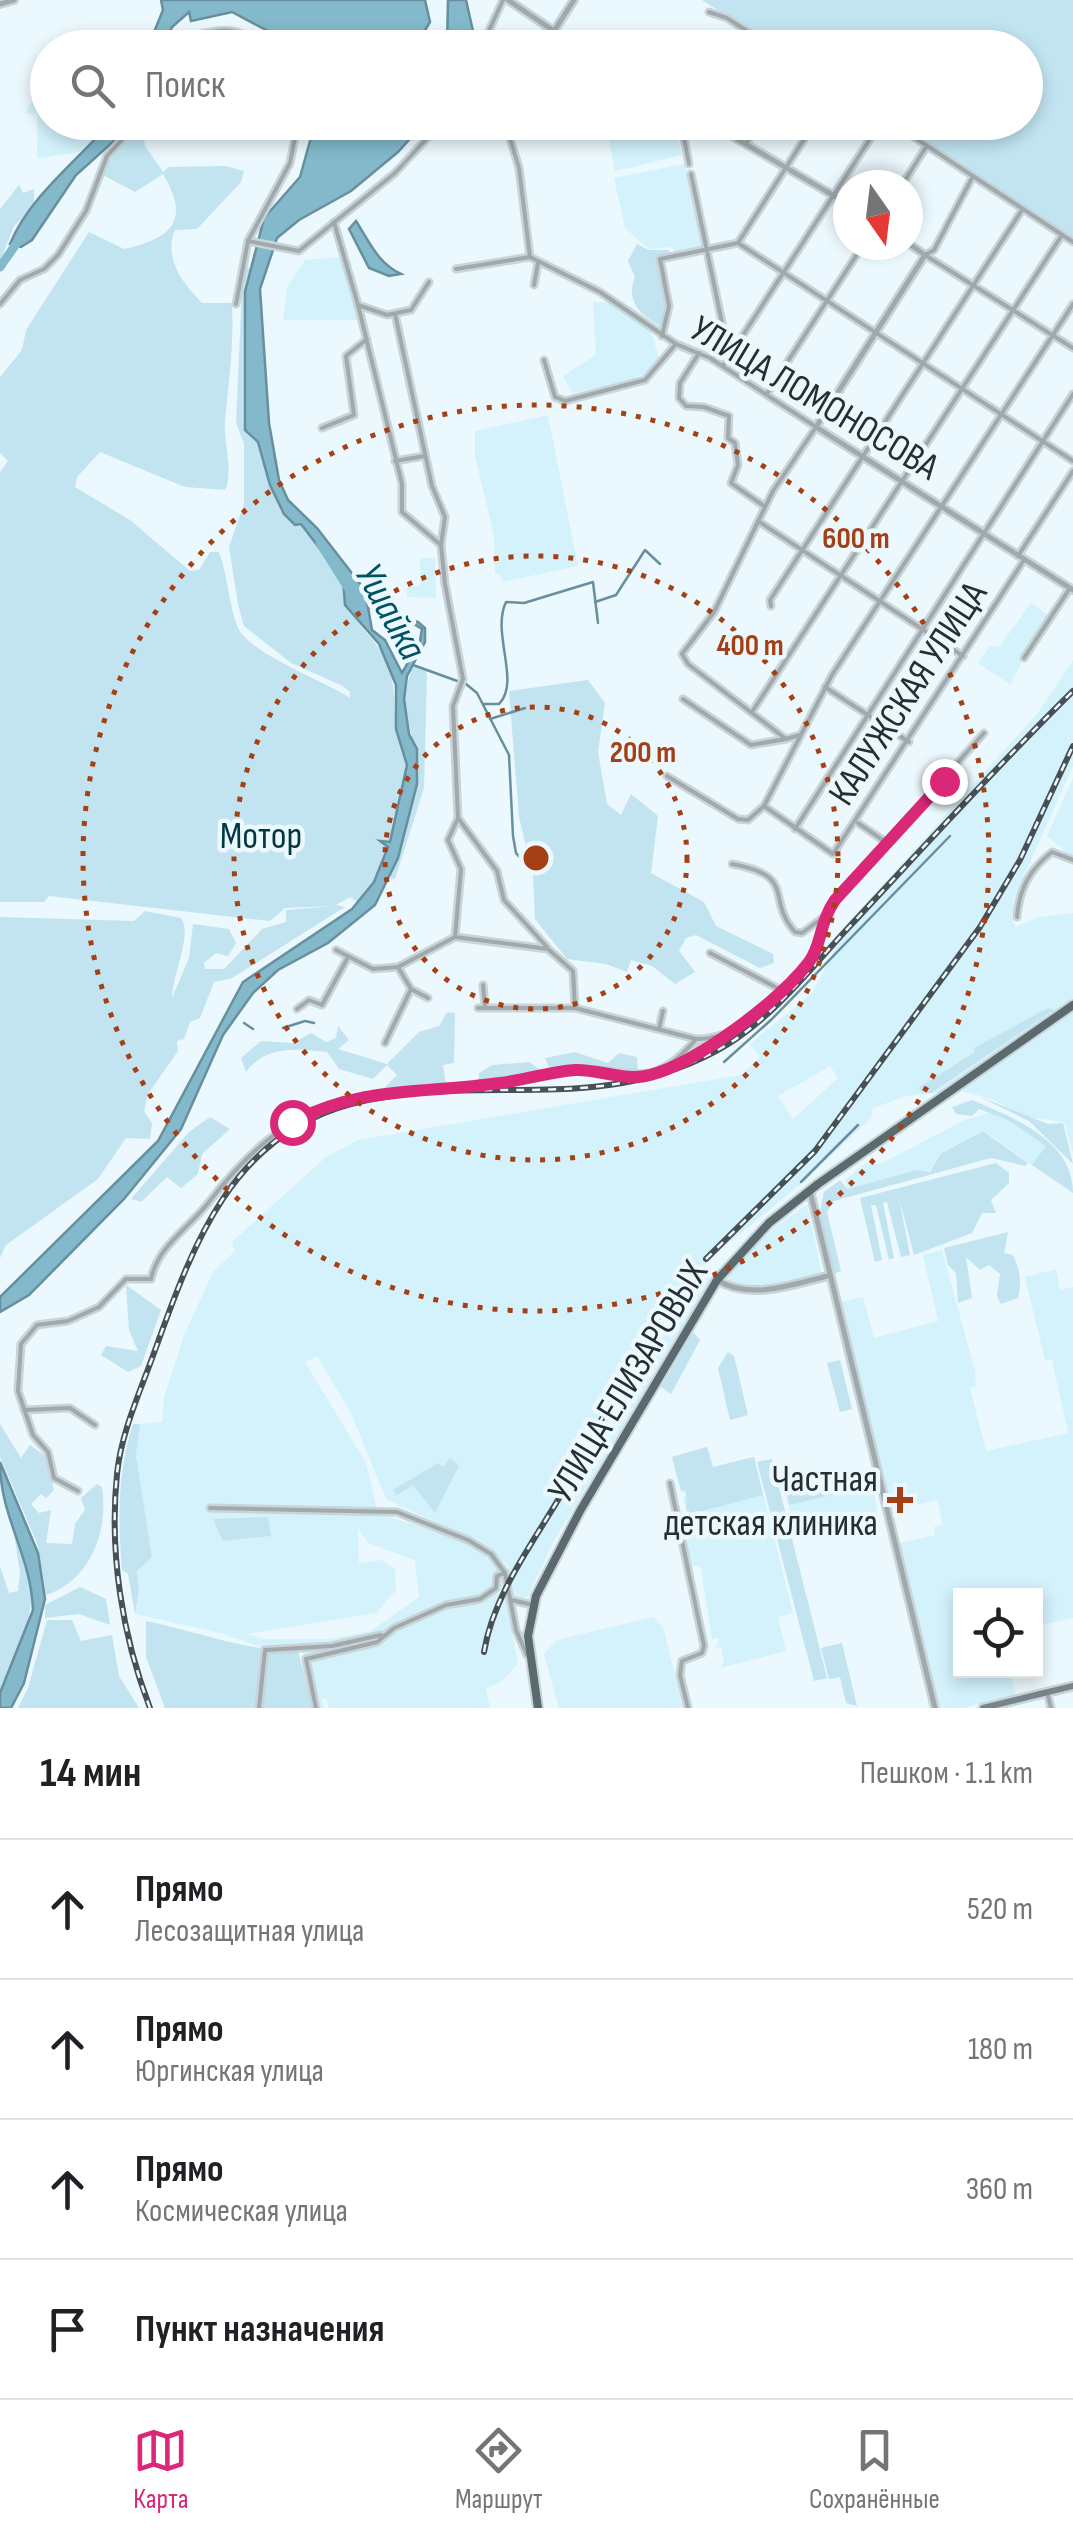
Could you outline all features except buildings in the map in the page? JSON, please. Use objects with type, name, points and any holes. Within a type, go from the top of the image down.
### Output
[{"type":"main road","name":"УЛИЦА ЕЛИЗАРОВЫХ","points":[[538,1708],[528,1658],[533,1605],[560,1546],[717,1280],[760,1232],[810,1190],[1073,1005]]},
{"type":"main road","points":[[983,1708],[1073,1686]]},
{"type":"street","points":[[0,4],[14,0]]},
{"type":"street","points":[[490,30],[506,0],[551,30]]},
{"type":"street","points":[[555,30],[574,0]]},
{"type":"street","points":[[709,12],[744,30]]},
{"type":"street","points":[[0,304],[20,280],[44,269],[58,254],[86,212],[107,156],[122,140]]},
{"type":"street","points":[[236,304],[249,242],[290,163],[294,140]]},
{"type":"street","points":[[249,242],[294,252],[395,173],[425,140]]},
{"type":"street","points":[[456,269],[530,257],[519,168],[511,140]]},
{"type":"street","points":[[684,140],[689,164]]},
{"type":"street","points":[[743,140],[833,195]]},
{"type":"street","points":[[738,244],[803,140]]},
{"type":"street","points":[[851,170],[870,140]]},
{"type":"street","points":[[917,140],[1073,242]]},
{"type":"street","points":[[911,170],[926,146]]},
{"type":"street","points":[[690,174],[726,342],[733,350]]},
{"type":"street","points":[[786,739],[688,664],[682,654],[708,623],[765,507],[924,254],[934,250],[972,178]]},
{"type":"street","points":[[723,366],[833,199]]},
{"type":"street","points":[[771,606],[770,600],[1022,210]]},
{"type":"street","points":[[334,222],[377,369],[402,484],[403,514],[441,545]]},
{"type":"street","points":[[752,712],[1062,236]]},
{"type":"street","points":[[662,336],[669,306],[660,258],[706,246],[738,244],[1073,461]]},
{"type":"street","points":[[924,254],[1073,348]]},
{"type":"street","name":"УЛИЦА ЛОМОНОСОВА","points":[[530,257],[600,292],[676,344],[723,366],[1072,589]]},
{"type":"street","points":[[767,394],[854,260]]},
{"type":"street","points":[[534,285],[538,263]]},
{"type":"street","points":[[358,305],[377,314],[411,310],[429,282]]},
{"type":"street","points":[[668,776],[738,819],[748,820],[764,806],[825,687],[1073,304]]},
{"type":"street","points":[[395,314],[425,456],[444,508],[441,545],[463,679],[454,706],[458,818],[448,840],[461,870],[455,937]]},
{"type":"street","points":[[322,428],[354,415],[346,356],[366,339]]},
{"type":"street","points":[[544,360],[555,397],[565,401],[645,380],[676,344]]},
{"type":"street","points":[[699,353],[680,383],[680,398],[686,406],[704,406],[728,416],[728,438],[735,443],[738,463],[732,486],[765,507]]},
{"type":"street","points":[[764,806],[795,828],[1073,394]]},
{"type":"street","points":[[395,461],[425,456]]},
{"type":"street","name":"КАЛУЖСКАЯ УЛИЦА","points":[[795,828],[834,854],[910,742],[1073,470]]},
{"type":"street","points":[[758,521],[963,656]]},
{"type":"street","points":[[1024,658],[1072,589]]},
{"type":"street","points":[[825,687],[910,742]]},
{"type":"street","points":[[683,698],[751,745],[800,734]]},
{"type":"street","points":[[732,864],[768,876],[779,888],[794,932],[802,933],[822,919],[984,733]]},
{"type":"street","points":[[458,818],[497,871],[504,900],[573,971],[574,1008]]},
{"type":"street","points":[[857,822],[887,843]]},
{"type":"street","points":[[1017,917],[1018,899],[1037,865],[1052,852],[1073,860]]},
{"type":"street","points":[[78,1491],[54,1478],[48,1452],[33,1436],[17,1373],[20,1344],[30,1329],[84,1316],[126,1279],[151,1279],[160,1251],[180,1237],[226,1178],[278,1132],[320,1108],[374,1092],[502,1083],[572,1070],[640,1077],[752,1018],[812,959],[822,919]]},
{"type":"street","points":[[336,950],[373,969],[398,966],[455,937],[548,949]]},
{"type":"street","points":[[710,952],[783,991]]},
{"type":"street","points":[[297,1009],[308,1000],[322,1005],[348,957]]},
{"type":"street","points":[[398,966],[410,989],[428,998]]},
{"type":"street","points":[[483,985],[485,1008]]},
{"type":"street","points":[[384,1043],[410,989]]},
{"type":"street","points":[[478,1008],[574,1008],[696,1039],[714,1040]]},
{"type":"street","points":[[658,1030],[663,1011]]},
{"type":"street","points":[[672,1063],[696,1039]]},
{"type":"street","points":[[810,1190],[935,1708]]},
{"type":"street","points":[[717,1280],[739,1290],[758,1291],[828,1276]]},
{"type":"street","points":[[24,1410],[70,1408],[95,1425]]},
{"type":"street","points":[[670,1483],[704,1646],[702,1653],[682,1661],[680,1675],[688,1708]]},
{"type":"street","points":[[210,1508],[397,1512],[481,1546],[506,1574],[516,1630],[528,1658]]},
{"type":"street","points":[[259,1708],[265,1650],[332,1646],[381,1635],[446,1605],[485,1597],[496,1588],[496,1578],[506,1574]]},
{"type":"street","points":[[511,1600],[533,1605]]},
{"type":"street","points":[[316,1708],[304,1660],[377,1642],[381,1635]]},
{"type":"street","points":[[1046,1692],[1051,1708]]},
{"type":"shaded area","points":[[161,0],[425,0],[430,22],[425,30],[266,30],[232,12],[191,21],[189,12],[171,30],[155,30],[163,10]]},
{"type":"shaded area","points":[[448,0],[466,0],[473,30],[447,30]]},
{"type":"shaded area","points":[[37,140],[93,140],[83,151],[37,159]]},
{"type":"shaded area","points":[[94,140],[115,140],[76,175],[32,240],[21,247],[10,244],[41,195]]},
{"type":"shaded area","points":[[310,140],[409,140],[351,191],[299,220],[277,238],[260,289],[269,423],[279,480],[288,500],[317,528],[365,590],[372,630],[385,640],[402,673],[413,654],[413,645],[418,653],[422,629],[407,620],[425,628],[425,642],[407,676],[404,699],[409,734],[417,749],[417,784],[398,858],[375,905],[328,943],[278,970],[253,993],[223,1035],[181,1129],[124,1199],[29,1295],[0,1312],[0,1297],[158,1141],[243,982],[352,909],[374,882],[388,847],[380,841],[390,842],[407,765],[396,729],[396,685],[379,644],[345,605],[343,579],[301,524],[295,525],[284,514],[270,485],[258,442],[245,430],[245,292],[264,218],[300,177]]},
{"type":"shaded area","points":[[609,140],[679,140],[682,155],[615,171]]},
{"type":"shaded area","points":[[685,164],[705,246],[675,253],[672,247],[649,249],[625,228],[614,178]]},
{"type":"shaded area","points":[[356,221],[380,258],[401,274],[389,276],[369,268],[349,229]]},
{"type":"shaded area","points":[[342,257],[359,320],[283,320],[287,287],[305,260]]},
{"type":"shaded area","points":[[593,302],[612,303],[650,329],[659,358],[644,374],[623,384],[572,393],[563,376],[596,355]]},
{"type":"shaded area","points":[[548,415],[578,566],[502,582],[500,574],[495,574],[494,536],[475,456],[475,431]]},
{"type":"shaded area","points":[[420,558],[435,558],[436,598],[407,597],[407,586],[420,586]]},
{"type":"shaded area","points":[[1031,603],[1048,615],[1010,684],[978,663],[990,646],[999,647]]},
{"type":"shaded area","points":[[1073,660],[1073,766],[1014,898],[1012,918],[1015,927],[1040,917],[1073,913],[1073,998],[937,1093],[906,1096],[873,1108],[871,1118],[803,1182],[708,1260],[700,1270],[711,1279],[555,1539],[527,1598],[515,1597],[507,1565],[490,1548],[386,1499],[351,1413],[317,1356],[305,1362],[366,1463],[378,1514],[452,1535],[485,1555],[500,1573],[518,1664],[500,1683],[486,1688],[490,1708],[329,1708],[326,1698],[322,1699],[324,1708],[318,1708],[302,1647],[267,1649],[221,1633],[135,1614],[137,1571],[152,1556],[136,1455],[140,1424],[162,1422],[164,1397],[185,1333],[213,1272],[235,1251],[232,1242],[326,1157],[358,1140],[741,1075],[760,1057],[750,1044],[813,992],[835,949],[829,944],[1037,714]],"holes":[[[830,1066],[838,1078],[793,1119],[778,1096]],[[358,1528],[368,1543],[415,1560],[419,1597],[371,1631],[331,1639],[264,1639],[246,1634],[376,1613],[396,1590],[395,1569],[382,1560],[359,1563]]]},
{"type":"shaded area","points":[[1073,778],[1073,858],[1047,836]]},
{"type":"shaded area","points":[[1073,1012],[1073,1153],[1064,1122],[1028,1117],[989,1098],[961,1091]]},
{"type":"shaded area","points":[[992,1112],[1011,1119],[1047,1146],[1032,1165],[983,1130],[939,1154],[930,1171],[917,1170],[848,1189],[845,1180],[866,1163],[880,1164],[965,1120]]},
{"type":"shaded area","points":[[807,1204],[822,1275],[758,1289],[741,1289],[725,1278],[774,1228]]},
{"type":"shaded area","points":[[942,1250],[975,1371],[976,1386],[970,1388],[986,1451],[1068,1433],[1052,1359],[1045,1360],[1025,1277],[1056,1269],[1060,1290],[1073,1287],[1073,1618],[1043,1624],[1043,1588],[953,1588],[953,1678],[1012,1678],[1016,1695],[963,1708],[939,1708],[900,1543],[935,1535],[934,1527],[943,1524],[937,1500],[888,1511],[836,1303],[863,1297],[874,1338],[938,1321],[923,1255]]},
{"type":"shaded area","points":[[707,1447],[713,1467],[754,1457],[793,1613],[778,1617],[786,1651],[720,1668],[724,1662],[721,1647],[714,1648],[719,1643],[718,1638],[712,1639],[701,1568],[692,1565],[681,1518],[687,1514],[683,1497],[687,1495],[681,1491],[672,1457]]},
{"type":"shaded area","points":[[0,1462],[38,1553],[45,1599],[24,1683],[11,1708],[0,1708],[0,1693],[33,1610],[27,1571],[5,1501]]},
{"type":"shaded area","points":[[869,1473],[878,1513],[795,1533],[786,1493]]},
{"type":"shaded area","points":[[653,1617],[663,1627],[683,1708],[559,1708],[544,1654],[557,1640]]},
{"type":"green space","points":[[702,0],[1073,0],[1073,240],[921,140],[1043,140],[1043,30],[749,30]]},
{"type":"green space","name":"Мотор","points":[[127,140],[144,140],[163,172],[169,167],[226,166],[244,171],[241,182],[197,229],[175,230],[171,251],[177,270],[202,303],[232,303],[225,420],[228,483],[225,490],[185,487],[100,452],[77,477],[75,487],[130,520],[190,571],[199,570],[210,552],[219,552],[235,620],[245,638],[350,698],[350,692],[343,686],[291,663],[244,626],[238,604],[229,547],[244,504],[244,444],[236,423],[243,266],[250,268],[253,404],[266,473],[278,502],[295,525],[301,524],[339,570],[350,608],[388,665],[407,785],[393,840],[359,903],[350,897],[336,905],[345,907],[232,978],[214,982],[200,1018],[190,1022],[184,1039],[177,1041],[178,1051],[148,1094],[144,1111],[152,1123],[150,1139],[126,1138],[98,1179],[6,1245],[0,1258],[0,917],[134,921],[145,911],[181,918],[185,934],[172,998],[189,958],[193,924],[229,929],[236,943],[228,956],[216,953],[204,963],[205,969],[224,969],[262,929],[286,922],[286,910],[334,906],[285,908],[270,921],[49,896],[44,902],[0,902],[0,472],[8,461],[0,453],[0,377],[22,350],[26,330],[89,232],[124,249],[154,239],[172,225],[175,204],[163,174],[135,192],[101,174]]},
{"type":"green space","points":[[19,185],[23,193],[34,189],[34,206],[14,226],[0,261],[0,209]]},
{"type":"green space","points":[[637,244],[649,250],[669,250],[670,254],[658,260],[666,313],[662,327],[642,313],[634,300],[635,277],[628,261]]},
{"type":"green space","points":[[412,666],[426,671],[427,677],[424,788],[395,879],[391,879],[390,868],[398,858],[419,773],[404,699]]},
{"type":"green space","points":[[588,680],[605,703],[598,752],[607,804],[621,815],[631,794],[658,816],[651,873],[704,902],[716,926],[773,954],[774,963],[760,968],[696,935],[686,938],[679,951],[695,972],[675,984],[652,966],[631,960],[627,972],[606,964],[567,959],[535,919],[533,875],[519,817],[509,691]]},
{"type":"green space","points":[[1048,1008],[1054,1010],[931,1093],[918,1088],[975,1052],[974,1048]]},
{"type":"green space","points":[[447,1012],[455,1013],[454,1063],[443,1065],[446,1085],[382,1090],[397,1075],[387,1065],[373,1079],[339,1069],[327,1052],[273,1053],[246,1072],[241,1058],[261,1041],[293,1043],[311,1033],[326,1042],[336,1038],[338,1026],[349,1040],[338,1049],[387,1064],[419,1032],[439,1026]]},
{"type":"green space","points":[[575,1052],[608,1063],[619,1053],[637,1057],[638,1074],[588,1067],[551,1072],[545,1058]]},
{"type":"green space","points":[[529,1062],[543,1072],[479,1082],[479,1073],[492,1065]]},
{"type":"green space","points":[[978,1096],[1048,1124],[1063,1123],[1073,1164],[1029,1121]]},
{"type":"green space","points":[[972,1100],[1022,1123],[1052,1145],[1070,1175],[1073,1193],[1032,1165],[1046,1146],[1008,1120],[979,1109],[972,1116],[956,1114],[952,1107]]},
{"type":"green space","points":[[210,1117],[230,1129],[202,1154],[198,1174],[181,1188],[167,1177],[141,1202],[131,1199],[189,1132]]},
{"type":"green space","points":[[983,1131],[1028,1163],[1025,1166],[991,1158],[834,1201],[827,1212],[841,1271],[832,1275],[820,1211],[824,1192],[840,1180],[847,1189],[917,1170],[930,1172],[940,1154]]},
{"type":"green space","points":[[996,1163],[1009,1173],[1009,1183],[991,1200],[996,1213],[982,1213],[972,1233],[914,1255],[899,1198],[910,1255],[901,1257],[887,1202],[883,1203],[894,1258],[889,1260],[876,1205],[871,1205],[882,1260],[875,1262],[860,1198]]},
{"type":"green space","points":[[1008,1232],[1004,1253],[1013,1255],[1017,1266],[1018,1298],[1001,1304],[997,1296],[1000,1274],[989,1265],[980,1270],[966,1257],[972,1298],[958,1303],[956,1273],[948,1265],[944,1248]]},
{"type":"green space","points":[[126,1285],[161,1310],[141,1366],[128,1372],[101,1355],[106,1346],[138,1351],[129,1330]]},
{"type":"green space","points":[[693,1332],[700,1340],[671,1394],[661,1387]]},
{"type":"green space","points":[[728,1352],[734,1356],[748,1415],[730,1420],[718,1368]]},
{"type":"green space","points":[[840,1360],[852,1409],[840,1412],[827,1363]]},
{"type":"green space","points":[[0,1424],[21,1458],[30,1445],[44,1455],[54,1490],[46,1498],[41,1494],[31,1504],[39,1513],[51,1510],[46,1543],[72,1544],[75,1524],[85,1510],[81,1498],[97,1484],[102,1487],[102,1520],[93,1552],[74,1578],[46,1595],[37,1543],[0,1457]]},
{"type":"green space","points":[[133,1424],[140,1424],[136,1455],[152,1557],[137,1571],[135,1614],[128,1574],[122,1570],[120,1514],[121,1478]]},
{"type":"green space","points":[[707,1447],[713,1467],[754,1457],[763,1495],[687,1515],[686,1490],[681,1491],[672,1457]]},
{"type":"green space","points":[[450,1458],[459,1466],[435,1513],[413,1485],[397,1495],[393,1490],[438,1463],[444,1467]]},
{"type":"green space","points":[[772,1459],[827,1678],[814,1681],[757,1462]]},
{"type":"green space","points":[[850,1478],[853,1490],[789,1505],[786,1493]]},
{"type":"green space","points":[[268,1517],[271,1536],[223,1541],[213,1519]]},
{"type":"green space","points":[[13,1527],[30,1574],[30,1612],[0,1693],[0,1566],[9,1593],[18,1591],[20,1573]]},
{"type":"green space","points":[[80,1587],[106,1599],[110,1625],[79,1614],[45,1618],[45,1605]]},
{"type":"green space","points":[[47,1620],[72,1620],[81,1641],[112,1635],[119,1676],[139,1708],[18,1708],[28,1688]]},
{"type":"green space","points":[[146,1621],[241,1645],[298,1651],[313,1708],[165,1708],[146,1657]]},
{"type":"green space","points":[[842,1643],[857,1706],[846,1703],[840,1677],[829,1679],[821,1648]]},
{"type":"waterway","name":"Ушайка","points":[[0,267],[21,237]]},
{"type":"waterway","name":"Ушайка","points":[[320,543],[349,589]]},
{"type":"waterway","points":[[595,602],[616,595],[645,550],[660,564]]},
{"type":"waterway","points":[[483,704],[499,704],[505,695],[502,614],[506,602],[524,603],[593,582],[598,623]]},
{"type":"waterway","points":[[413,665],[460,682]]},
{"type":"waterway","points":[[466,684],[477,693],[509,755],[516,853],[527,866],[533,862]]},
{"type":"waterway","points":[[490,719],[525,708]]},
{"type":"waterway","points":[[724,1062],[772,1019],[950,836]]},
{"type":"waterway","points":[[283,1028],[305,1021],[314,1023]]},
{"type":"waterway","points":[[244,1023],[253,1029]]},
{"type":"waterway","points":[[801,1182],[858,1125]]},
{"type":"railway","points":[[150,1708],[132,1652],[120,1593],[115,1534],[119,1459],[184,1274],[221,1201],[246,1169],[275,1142],[309,1120],[351,1104],[444,1091],[580,1088],[625,1082],[670,1071],[716,1051],[754,1026],[787,995],[1073,691]]},
{"type":"railway","points":[[706,1259],[815,1151],[980,927],[1020,860],[1073,746]]},
{"type":"railway","points":[[484,1652],[497,1607],[519,1563],[569,1481],[639,1350],[689,1276]]},
{"type":"place","name":"Частная детская клиника","points":[[900,1500]]},
{"type":"route","points":[[292,1122],[329,1105],[374,1092],[502,1083],[572,1070],[650,1076],[692,1056],[752,1018],[797,976],[816,952],[822,919],[835,900],[944,781]]}]
